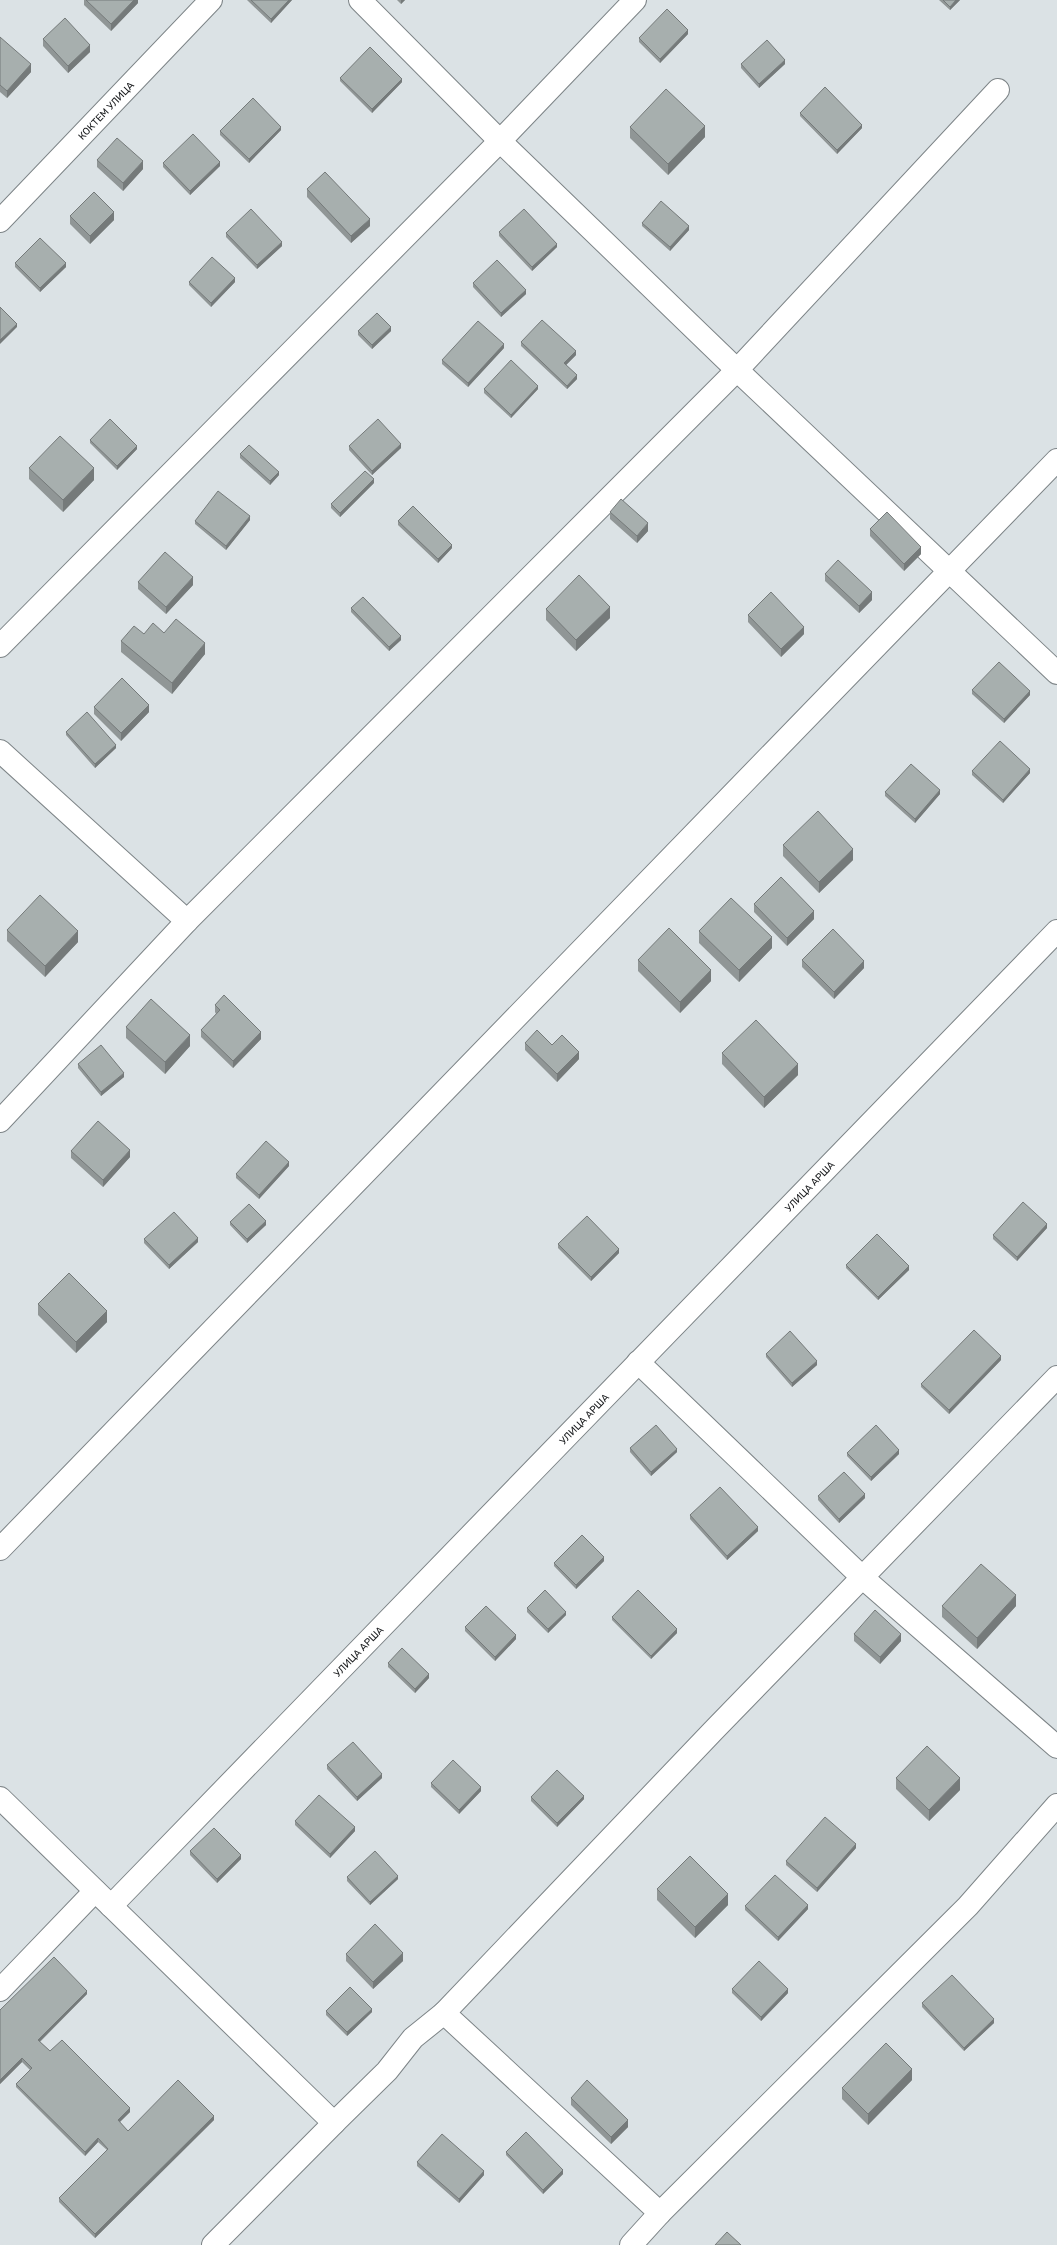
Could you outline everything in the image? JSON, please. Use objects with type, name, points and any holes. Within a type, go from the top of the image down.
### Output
[{"type":"street","name":"КОКТЕМ УЛИЦА","points":[[0,221],[211,0]]},
{"type":"street","points":[[360,0],[500,141],[737,370],[951,570],[1057,672]]},
{"type":"street","points":[[0,646],[500,141],[635,0]]},
{"type":"street","points":[[0,1121],[187,921],[737,370],[998,90]]},
{"type":"street","points":[[0,1549],[1057,460]]},
{"type":"street","points":[[0,751],[187,921]]},
{"type":"street","name":"УЛИЦА АРША","points":[[111,1906],[1057,931]]},
{"type":"street","points":[[638,1362],[863,1578],[1057,1747]]},
{"type":"street","points":[[213,2245],[387,2071],[413,2038],[444,2013],[718,1726],[1057,1377]]},
{"type":"street","points":[[0,1798],[334,2123]]},
{"type":"street","points":[[631,2245],[660,2213],[968,1906],[1057,1805]]},
{"type":"street","points":[[0,1990],[95,1891]]},
{"type":"street","points":[[444,2013],[660,2213]]},
{"type":"building","points":[[86,0],[134,0],[111,24]]},
{"type":"building","points":[[251,0],[289,0],[271,19]]},
{"type":"building","points":[[943,0],[956,0],[950,7]]},
{"type":"building","points":[[667,9],[688,30],[660,59],[639,38]]},
{"type":"building","points":[[65,18],[90,45],[68,66],[43,39]]},
{"type":"building","points":[[0,37],[31,64],[7,91],[0,85]]},
{"type":"building","points":[[767,40],[785,60],[759,84],[741,64]]},
{"type":"building","points":[[370,47],[402,79],[372,109],[340,78]]},
{"type":"building","points":[[825,87],[862,125],[837,150],[800,113]]},
{"type":"building","points":[[666,89],[705,126],[668,164],[630,127]]},
{"type":"building","points":[[253,98],[281,127],[249,159],[220,131]]},
{"type":"building","points":[[193,134],[220,162],[190,191],[163,163]]},
{"type":"building","points":[[117,138],[143,161],[123,183],[97,160]]},
{"type":"building","points":[[325,172],[370,219],[351,236],[307,189]]},
{"type":"building","points":[[94,192],[114,212],[90,236],[70,216]]},
{"type":"building","points":[[661,201],[689,226],[670,247],[642,223]]},
{"type":"building","points":[[251,209],[282,242],[257,265],[226,233]]},
{"type":"building","points":[[524,209],[557,244],[532,267],[499,232]]},
{"type":"building","points":[[40,238],[66,263],[40,288],[15,263]]},
{"type":"building","points":[[212,257],[235,278],[211,303],[189,282]]},
{"type":"building","points":[[497,260],[526,290],[501,313],[473,283]]},
{"type":"building","points":[[0,307],[17,324],[0,340]]},
{"type":"building","points":[[377,313],[391,327],[372,345],[358,331]]},
{"type":"building","points":[[542,320],[576,351],[564,363],[577,375],[567,386],[521,342]]},
{"type":"building","points":[[478,321],[504,344],[468,383],[442,360]]},
{"type":"building","points":[[511,360],[538,386],[511,415],[484,389]]},
{"type":"building","points":[[110,419],[137,446],[117,466],[90,440]]},
{"type":"building","points":[[378,419],[401,444],[372,471],[349,446]]},
{"type":"building","points":[[60,436],[94,468],[63,500],[29,468]]},
{"type":"building","points":[[249,445],[279,472],[270,481],[240,454]]},
{"type":"building","points":[[365,471],[374,479],[340,513],[331,504]]},
{"type":"building","points":[[218,491],[250,516],[226,546],[195,521]]},
{"type":"building","points":[[621,499],[648,523],[637,536],[610,512]]},
{"type":"building","points":[[413,506],[452,545],[438,559],[398,521]]},
{"type":"building","points":[[887,512],[921,547],[904,564],[870,529]]},
{"type":"building","points":[[165,552],[193,577],[166,607],[138,582]]},
{"type":"building","points":[[838,560],[872,592],[859,606],[825,574]]},
{"type":"building","points":[[579,575],[610,607],[576,640],[546,609]]},
{"type":"building","points":[[771,592],[804,627],[781,649],[748,615]]},
{"type":"building","points":[[363,597],[401,636],[389,647],[351,608]]},
{"type":"building","points":[[176,619],[205,643],[172,683],[121,641],[134,626],[144,634],[153,623],[164,633]]},
{"type":"building","points":[[999,662],[1030,691],[1004,719],[972,690]]},
{"type":"building","points":[[122,678],[149,705],[121,733],[94,707]]},
{"type":"building","points":[[87,712],[116,745],[95,764],[66,732]]},
{"type":"building","points":[[1000,741],[1030,769],[1003,800],[972,771]]},
{"type":"building","points":[[911,764],[940,790],[915,819],[885,792]]},
{"type":"building","points":[[818,811],[853,849],[819,882],[783,845]]},
{"type":"building","points":[[781,877],[814,911],[787,938],[754,904]]},
{"type":"building","points":[[40,895],[78,931],[45,966],[7,930]]},
{"type":"building","points":[[731,898],[772,937],[739,970],[699,931]]},
{"type":"building","points":[[669,928],[711,970],[680,1002],[638,960]]},
{"type":"building","points":[[833,929],[864,961],[834,992],[802,960]]},
{"type":"building","points":[[224,995],[261,1032],[233,1061],[201,1030],[220,1010],[215,1005]]},
{"type":"building","points":[[151,999],[190,1035],[165,1062],[126,1027]]},
{"type":"building","points":[[756,1020],[798,1064],[764,1097],[722,1053]]},
{"type":"building","points":[[537,1030],[552,1045],[562,1035],[579,1052],[557,1074],[525,1043]]},
{"type":"building","points":[[101,1045],[124,1073],[101,1092],[78,1064]]},
{"type":"building","points":[[98,1121],[130,1150],[103,1180],[71,1151]]},
{"type":"building","points":[[266,1141],[289,1162],[259,1195],[236,1174]]},
{"type":"building","points":[[1023,1202],[1047,1224],[1017,1257],[993,1235]]},
{"type":"building","points":[[249,1204],[266,1221],[247,1239],[230,1222]]},
{"type":"building","points":[[174,1212],[198,1238],[169,1265],[144,1239]]},
{"type":"building","points":[[587,1216],[619,1249],[591,1277],[558,1244]]},
{"type":"building","points":[[877,1234],[909,1266],[878,1297],[846,1265]]},
{"type":"building","points":[[69,1273],[107,1311],[76,1342],[38,1304]]},
{"type":"building","points":[[974,1330],[1001,1356],[949,1410],[921,1384]]},
{"type":"building","points":[[790,1331],[817,1361],[792,1383],[766,1354]]},
{"type":"building","points":[[656,1425],[677,1449],[651,1472],[630,1448]]},
{"type":"building","points":[[876,1425],[899,1450],[871,1477],[847,1453]]},
{"type":"building","points":[[844,1472],[865,1494],[839,1519],[818,1496]]},
{"type":"building","points":[[720,1487],[758,1527],[727,1556],[690,1515]]},
{"type":"building","points":[[582,1535],[604,1557],[576,1585],[554,1563]]},
{"type":"building","points":[[981,1564],[1016,1595],[977,1638],[942,1606]]},
{"type":"building","points":[[545,1590],[566,1612],[548,1629],[527,1608]]},
{"type":"building","points":[[638,1590],[677,1629],[651,1656],[612,1617]]},
{"type":"building","points":[[486,1606],[516,1635],[495,1657],[465,1627]]},
{"type":"building","points":[[875,1610],[901,1634],[880,1657],[854,1634]]},
{"type":"building","points":[[402,1648],[429,1674],[415,1689],[388,1663]]},
{"type":"building","points":[[353,1742],[382,1774],[357,1797],[327,1765]]},
{"type":"building","points":[[927,1746],[960,1778],[929,1810],[896,1778]]},
{"type":"building","points":[[453,1760],[481,1787],[459,1810],[431,1783]]},
{"type":"building","points":[[557,1770],[584,1796],[557,1823],[531,1797]]},
{"type":"building","points":[[319,1795],[355,1827],[330,1854],[295,1821]]},
{"type":"building","points":[[825,1817],[856,1844],[817,1888],[786,1861]]},
{"type":"building","points":[[214,1828],[241,1855],[217,1879],[190,1851]]},
{"type":"building","points":[[375,1851],[398,1876],[370,1902],[347,1877]]},
{"type":"building","points":[[690,1856],[728,1894],[695,1927],[657,1889]]},
{"type":"building","points":[[775,1875],[808,1905],[778,1937],[745,1906]]},
{"type":"building","points":[[375,1924],[403,1953],[373,1982],[346,1954]]},
{"type":"building","points":[[54,1957],[87,1991],[38,2040],[50,2051],[62,2040],[130,2108],[118,2120],[128,2131],[178,2080],[214,2116],[95,2234],[59,2198],[108,2149],[98,2138],[85,2152],[16,2084],[32,2068],[22,2058],[0,2080],[0,2010]]},
{"type":"building","points":[[759,1961],[788,1989],[761,2017],[732,1989]]},
{"type":"building","points":[[952,1975],[994,2019],[964,2048],[922,2003]]},
{"type":"building","points":[[350,1987],[372,2009],[347,2032],[326,2011]]},
{"type":"building","points":[[886,2043],[912,2069],[868,2114],[842,2088]]},
{"type":"building","points":[[587,2080],[628,2120],[611,2137],[571,2098]]},
{"type":"building","points":[[526,2132],[563,2170],[543,2190],[506,2152]]},
{"type":"building","points":[[442,2134],[484,2171],[459,2199],[417,2162]]},
{"type":"building","points":[[727,2232],[741,2245],[715,2245]]}]
